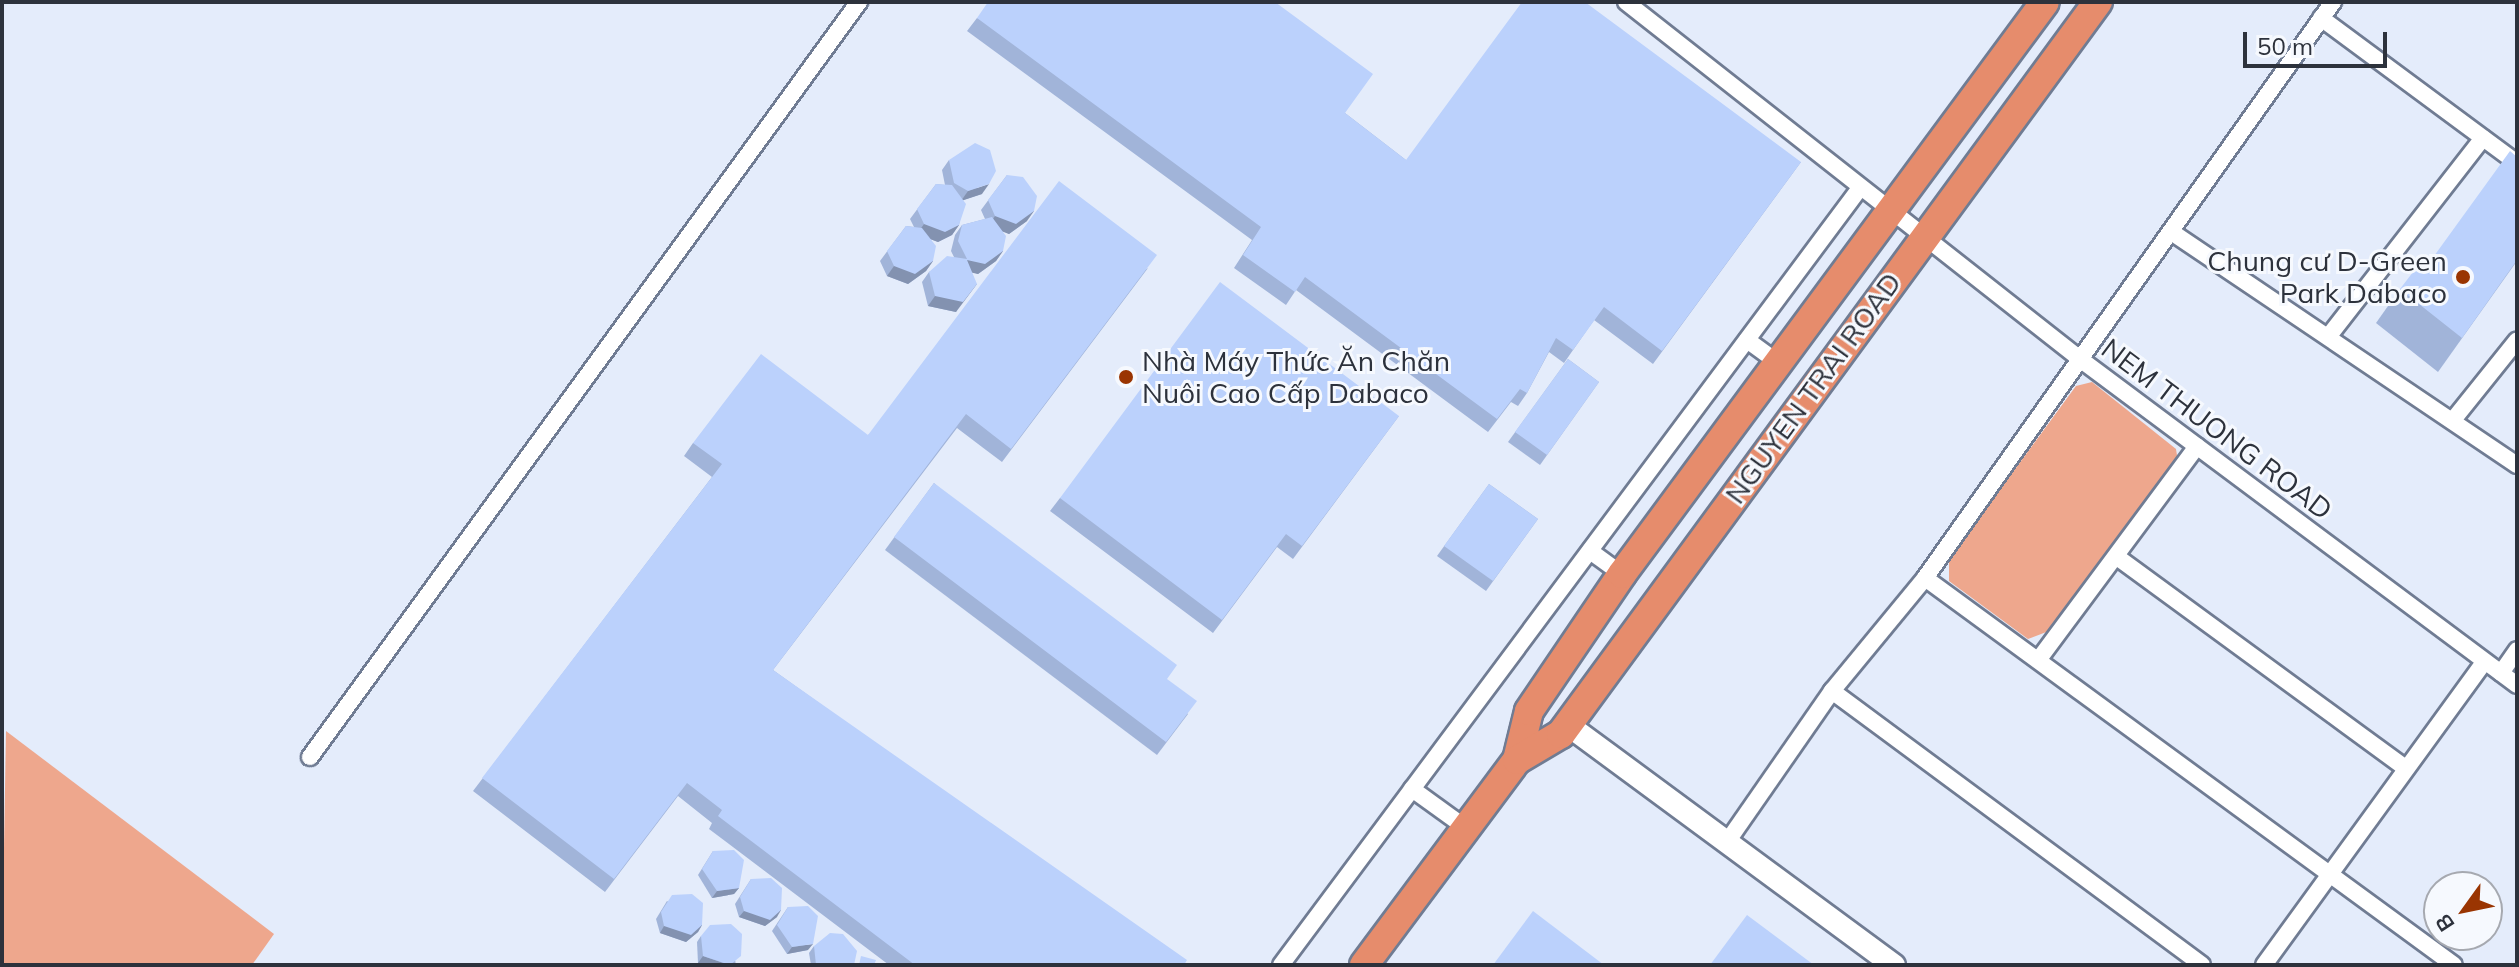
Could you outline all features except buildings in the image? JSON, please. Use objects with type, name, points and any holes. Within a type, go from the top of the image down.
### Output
[{"type":"highway","name":"NGUYEN TRAI ROAD","points":[[1517,760],[1529,711],[1622,574],[1776,361],[2045,2]]},
{"type":"highway","name":"NGUYEN TRAI ROAD","points":[[1364,965],[1517,760],[1568,725],[2098,2]]},
{"type":"street","points":[[310,757],[859,2]]},
{"type":"street","name":"NEM THUONG ROAD","points":[[1626,2],[2080,359],[2517,685]]},
{"type":"street","points":[[1727,842],[1832,691],[1925,578],[2173,233],[2333,2]]},
{"type":"street","points":[[2321,18],[2517,163]]},
{"type":"street","points":[[2328,337],[2483,138]]},
{"type":"street","points":[[1281,965],[1860,188]]},
{"type":"street","points":[[2173,233],[2517,465]]},
{"type":"street","points":[[1747,340],[1776,361]]},
{"type":"street","points":[[2453,420],[2517,340]]},
{"type":"street","points":[[2039,659],[2197,446]]},
{"type":"street","points":[[1590,551],[1622,574]]},
{"type":"street","points":[[2117,557],[2403,766]]},
{"type":"street","points":[[1925,578],[2454,965]]},
{"type":"street","points":[[2501,673],[2517,650]]},
{"type":"street","points":[[2264,965],[2331,874],[2403,766],[2484,662]]},
{"type":"street","points":[[1832,691],[2202,965]]},
{"type":"street","points":[[1568,725],[1894,965]]},
{"type":"street","points":[[1412,789],[1466,828]]},
{"type":"shaded area","points":[[2092,382],[2176,449],[2178,462],[2049,631],[2028,639],[1949,581],[1949,559],[2076,386]]},
{"type":"shaded area","points":[[6,731],[274,934],[252,965],[2,965]]},
{"type":"place","name":"Chung cư D-Green Park Dabaco","points":[[2463,277]]},
{"type":"place","name":"Nhà Máy Thức Ăn Chăn Nuôi Cao Cấp Dabaco","points":[[1126,377]]}]
